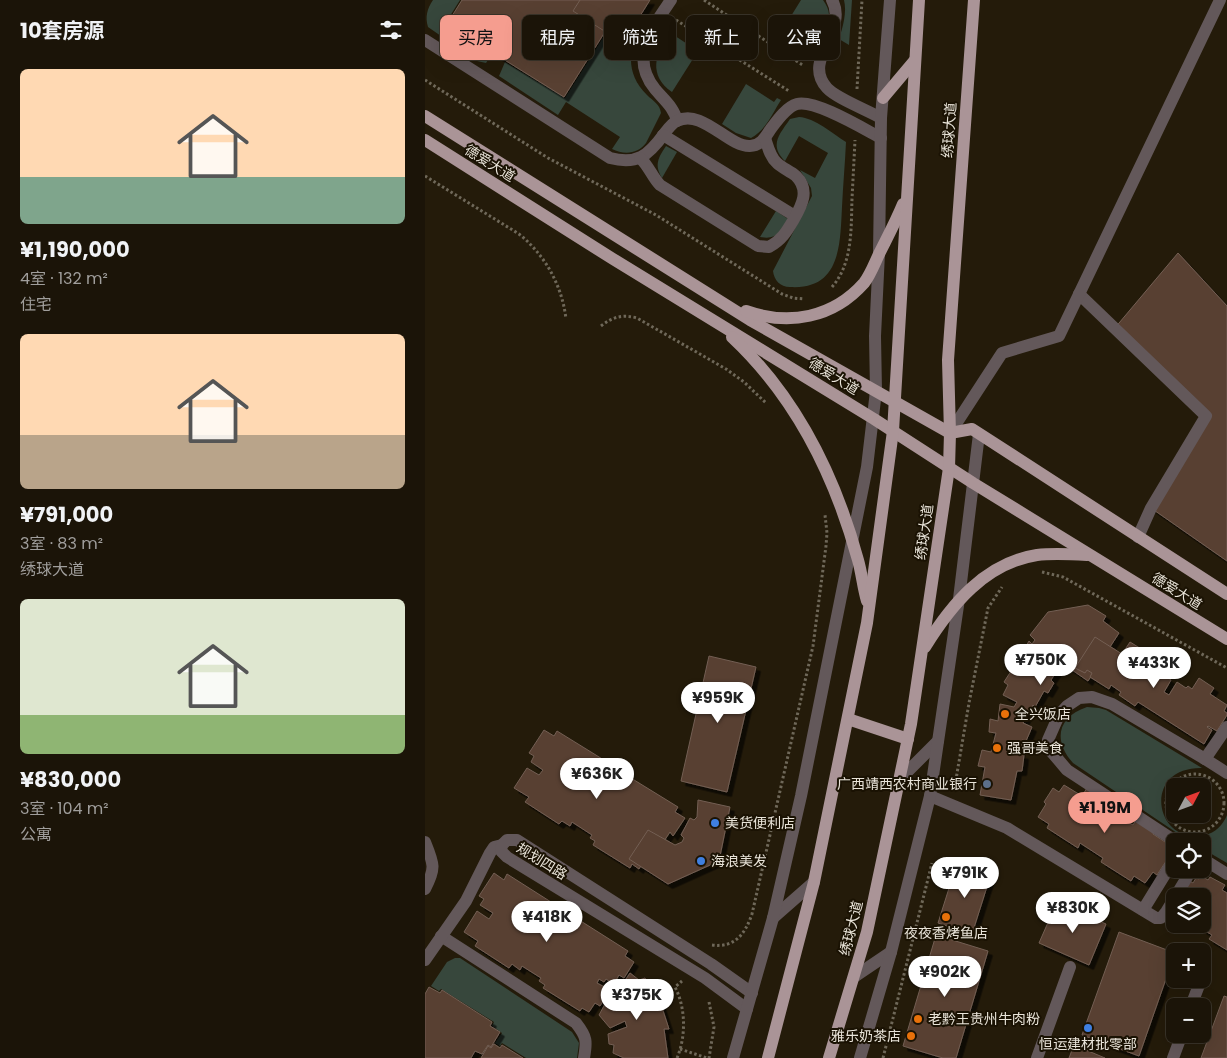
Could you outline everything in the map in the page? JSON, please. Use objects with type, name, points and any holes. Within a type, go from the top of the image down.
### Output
[{"type":"main road","points":[[768,1058],[813,882],[848,719],[869,608],[893,431],[919,0]]},
{"type":"main road","name":"绣球大道","points":[[829,1058],[867,932],[900,779],[908,738],[949,468],[948,360],[974,0]]},
{"type":"main road","points":[[883,98],[915,60]]},
{"type":"main road","name":"德爱大道","points":[[425,116],[719,301],[894,402],[950,432],[972,429],[1227,594]]},
{"type":"main road","name":"德爱大道","points":[[425,140],[613,259],[874,418],[973,483],[1227,639]]},
{"type":"main road","points":[[719,301],[761,316],[780,319],[799,318],[818,314],[833,308],[865,282],[891,232],[907,195]]},
{"type":"main road","points":[[707,316],[752,356],[771,378],[798,417],[820,455],[852,540],[869,608]]},
{"type":"main road","points":[[921,654],[946,614],[959,599],[969,589],[998,568],[1023,558],[1056,553],[1090,555]]},
{"type":"main road","points":[[848,719],[908,738]]},
{"type":"street","points":[[671,0],[648,37],[643,50],[645,68],[649,80],[675,111],[677,121]]},
{"type":"street","points":[[832,0],[837,16],[834,30],[820,59],[821,78],[826,87],[836,95],[881,118]]},
{"type":"street","points":[[733,1058],[773,918],[801,796],[867,467],[876,391],[875,336],[879,253],[881,118],[890,0]]},
{"type":"street","points":[[950,432],[1002,353],[1059,336],[1220,0]]},
{"type":"street","points":[[425,40],[610,158],[623,161],[640,158],[656,145],[677,121],[694,118],[742,145],[751,146],[758,144],[790,108],[798,104],[809,104],[855,124],[881,138]]},
{"type":"street","points":[[663,135],[795,216]]},
{"type":"street","points":[[640,158],[647,164],[655,180],[660,185],[758,246],[769,247],[784,237],[804,200],[803,190],[796,176],[775,162],[769,152],[765,138]]},
{"type":"street","points":[[1079,294],[1206,416],[1151,508],[1138,537]]},
{"type":"street","points":[[860,1058],[891,952],[931,796],[959,599],[979,434]]},
{"type":"street","points":[[1166,835],[1067,770],[1050,750],[1048,740],[1050,734],[1059,715],[1067,706],[1079,698],[1091,697],[1112,704],[1227,773]]},
{"type":"street","points":[[1205,759],[1227,727]]},
{"type":"street","points":[[900,779],[938,741]]},
{"type":"street","points":[[931,796],[952,803],[1007,828],[1155,918],[1161,918],[1186,878]]},
{"type":"street","name":"规划四路","points":[[747,1009],[705,978],[507,857],[501,851],[502,845],[507,840],[517,840],[752,992]]},
{"type":"street","points":[[425,842],[431,856],[434,871],[425,889]]},
{"type":"street","points":[[425,960],[465,901],[490,853],[495,847],[502,845]]},
{"type":"street","points":[[1211,864],[1227,874]]},
{"type":"street","points":[[1143,910],[1166,873]]},
{"type":"street","points":[[773,918],[813,882]]},
{"type":"street","points":[[441,936],[577,1024],[584,1034],[587,1044],[584,1058]]},
{"type":"street","points":[[853,976],[891,952]]},
{"type":"street","points":[[1037,1058],[1070,968]]},
{"type":"street","points":[[1173,1058],[1178,1043]]},
{"type":"path","points":[[704,0],[821,78]]},
{"type":"path","points":[[663,12],[809,104]]},
{"type":"path","points":[[425,176],[519,234],[530,244],[548,266],[555,279],[564,306],[566,319]]},
{"type":"path","points":[[601,326],[616,317],[626,315],[637,318],[726,369],[744,382],[769,406]]},
{"type":"path","points":[[710,945],[718,946],[737,940],[743,934],[752,914],[813,646],[826,546],[827,533],[824,508]]},
{"type":"path","points":[[1035,573],[1053,574],[1063,577],[1227,668]]},
{"type":"path","points":[[952,803],[988,608],[994,597],[1006,584]]},
{"type":"path","points":[[1190,773],[1200,773],[1209,776],[1217,782],[1225,800],[1224,810],[1220,819],[1205,831],[1195,832],[1177,826],[1170,819],[1166,800],[1168,790],[1173,782],[1181,776],[1190,773]]},
{"type":"path","points":[[883,1058],[933,858]]},
{"type":"path","points":[[677,1058],[684,1026],[679,994],[675,987],[688,976]]},
{"type":"path","points":[[680,1049],[707,1058]]},
{"type":"green space","points":[[433,0],[460,0],[451,15],[440,15],[440,35],[428,27],[427,13]]},
{"type":"green space","points":[[801,0],[823,0],[829,14],[829,15],[792,15]]},
{"type":"green space","points":[[844,0],[852,0],[849,45],[840,40]]},
{"type":"green space","points":[[604,36],[604,60],[631,60],[632,70],[640,87],[658,105],[661,113],[646,143],[635,151],[626,153],[612,149],[620,137],[566,102],[558,115],[499,76],[505,62],[565,98],[589,60],[594,60],[594,52]]},
{"type":"green space","points":[[676,37],[686,43],[686,60],[692,60],[672,92],[659,79],[656,60],[676,60]]},
{"type":"green space","points":[[476,60],[488,60],[486,63]]},
{"type":"green space","points":[[746,84],[774,102],[777,98],[781,100],[765,126],[751,138],[736,133],[722,124]]},
{"type":"green space","points":[[799,117],[811,120],[829,130],[846,142],[846,150],[840,236],[834,262],[828,273],[819,281],[807,286],[790,287],[783,286],[778,282],[773,271],[812,196],[811,188],[800,170],[815,178],[828,153],[799,136],[785,161],[780,155],[777,150],[779,135],[790,119]]},
{"type":"green space","points":[[666,146],[677,152],[662,178],[658,169],[658,162]]},
{"type":"green space","points":[[776,211],[788,219],[785,224],[774,236],[760,237]]},
{"type":"green space","points":[[1087,707],[1106,710],[1202,768],[1182,771],[1172,778],[1166,778],[1161,806],[1166,823],[1170,823],[1182,833],[1177,833],[1073,763],[1063,746],[1061,731],[1064,723],[1077,711]]},
{"type":"green space","points":[[1227,815],[1227,863],[1211,854],[1210,833],[1221,825]]},
{"type":"green space","points":[[460,958],[572,1032],[579,1043],[577,1058],[526,1058],[502,1043],[500,1046],[495,1043],[502,1033],[492,1026],[494,1022],[441,989],[439,991],[431,986],[447,962]]},
{"type":"building","points":[[462,0],[625,0],[616,15],[604,15],[604,33],[594,49],[594,15],[522,15],[522,60],[587,60],[564,97],[505,60],[512,60],[512,15],[453,15]]},
{"type":"building","points":[[580,0],[650,0],[641,15],[604,15],[604,31],[594,24],[594,15],[579,15],[573,11]]},
{"type":"building","points":[[1178,253],[1227,306],[1227,561],[1151,508],[1206,416],[1114,329]]},
{"type":"building","points":[[1088,605],[1106,616],[1103,621],[1119,633],[1088,681],[1062,663],[1051,680],[1054,683],[1048,693],[1044,691],[1035,707],[1033,705],[1023,723],[1032,727],[1026,741],[1022,740],[1020,754],[1024,755],[1022,771],[1017,771],[1011,800],[980,795],[985,767],[978,766],[982,750],[991,752],[996,733],[989,732],[990,719],[998,721],[1000,704],[1014,707],[1017,702],[1003,695],[1008,685],[1004,682],[1013,668],[1016,670],[1025,655],[1022,653],[1029,641],[1032,644],[1035,640],[1030,635],[1048,612]]},
{"type":"building","points":[[1095,637],[1122,654],[1130,642],[1151,655],[1146,663],[1171,680],[1164,692],[1169,695],[1177,682],[1186,688],[1188,686],[1192,689],[1199,678],[1214,688],[1210,694],[1227,705],[1224,711],[1227,715],[1217,731],[1207,727],[1212,730],[1204,744],[1138,702],[1135,706],[1119,695],[1121,692],[1111,685],[1109,689],[1090,677],[1092,673],[1087,670],[1085,673],[1075,668]]},
{"type":"building","points":[[709,656],[756,667],[727,792],[681,781]]},
{"type":"building","points":[[544,730],[554,736],[557,731],[612,765],[609,770],[624,780],[626,775],[678,807],[675,812],[685,818],[673,836],[670,832],[664,841],[656,836],[654,839],[649,836],[648,839],[661,847],[651,863],[645,859],[639,869],[632,864],[630,868],[593,845],[595,841],[590,838],[592,835],[572,822],[570,826],[562,821],[559,824],[525,802],[529,797],[514,788],[527,768],[539,775],[543,770],[531,762],[534,756],[529,753]]},
{"type":"building","points":[[1064,785],[1082,796],[1087,788],[1100,796],[1097,802],[1114,812],[1104,828],[1107,830],[1116,815],[1133,825],[1137,818],[1155,830],[1153,834],[1166,843],[1166,861],[1157,875],[1153,872],[1145,883],[1134,876],[1131,881],[1101,862],[1103,858],[1080,843],[1078,848],[1047,828],[1049,824],[1038,817],[1046,804],[1044,802],[1053,788],[1059,792]]},
{"type":"building","points":[[698,800],[730,807],[719,861],[668,884],[629,859],[648,830],[675,845],[682,842],[684,838],[681,835],[690,818],[694,820],[697,817]]},
{"type":"building","points":[[957,863],[991,874],[972,934],[938,923]]},
{"type":"building","points":[[494,873],[504,880],[507,874],[562,909],[559,914],[573,923],[576,918],[628,951],[625,956],[634,962],[624,978],[619,975],[614,984],[606,979],[604,982],[599,979],[597,983],[610,990],[600,1006],[595,1003],[589,1012],[582,1008],[580,1011],[543,988],[545,985],[539,981],[541,978],[522,966],[520,970],[512,964],[509,968],[475,946],[478,941],[464,932],[477,911],[489,919],[493,913],[480,905],[484,899],[479,896]]},
{"type":"building","points":[[1196,878],[1204,878],[1208,880],[1211,878],[1225,885],[1222,890],[1227,893],[1227,950],[1209,939],[1212,935],[1209,933],[1211,933],[1211,888],[1184,888],[1188,880],[1193,883]]},
{"type":"building","points":[[1057,902],[1106,924],[1089,965],[1039,943]]},
{"type":"building","points":[[1119,932],[1166,950],[1166,979],[1139,1056],[1082,1035]]},
{"type":"building","points":[[936,935],[988,951],[956,1058],[943,1058],[903,1046]]},
{"type":"building","points":[[630,973],[639,980],[645,978],[648,983],[654,983],[669,1029],[664,1029],[668,1058],[624,1058],[613,1053],[614,1045],[609,1044],[608,1034],[627,1027],[625,1021],[610,1028],[599,1015],[609,997],[613,999]]},
{"type":"building","points":[[429,987],[440,993],[442,990],[492,1022],[490,1026],[500,1032],[491,1047],[488,1045],[482,1054],[475,1051],[471,1058],[425,1058],[425,994]]},
{"type":"building","points":[[1224,996],[1227,997],[1227,1058],[1201,1058],[1207,1043],[1211,1043],[1211,1031]]},
{"type":"building","points":[[494,1044],[500,1048],[502,1045],[523,1058],[481,1058],[488,1046],[491,1048]]},
{"type":"building","points":[[1074,1045],[1105,1058],[1069,1058]]},
{"type":"place","name":"全兴饭店","points":[[1005,714]]},
{"type":"place","name":"强哥美食","points":[[997,748]]},
{"type":"place","name":"广西靖西农村商业银行","points":[[987,784]]},
{"type":"place","name":"美货便利店","points":[[715,823]]},
{"type":"place","name":"海浪美发","points":[[701,861]]},
{"type":"place","name":"夜夜香烤鱼店","points":[[946,917]]},
{"type":"place","name":"老黔王贵州牛肉粉","points":[[918,1019]]},
{"type":"place","name":"恒运建材批零部","points":[[1088,1028]]},
{"type":"place","name":"雅乐奶茶店","points":[[911,1036]]}]
